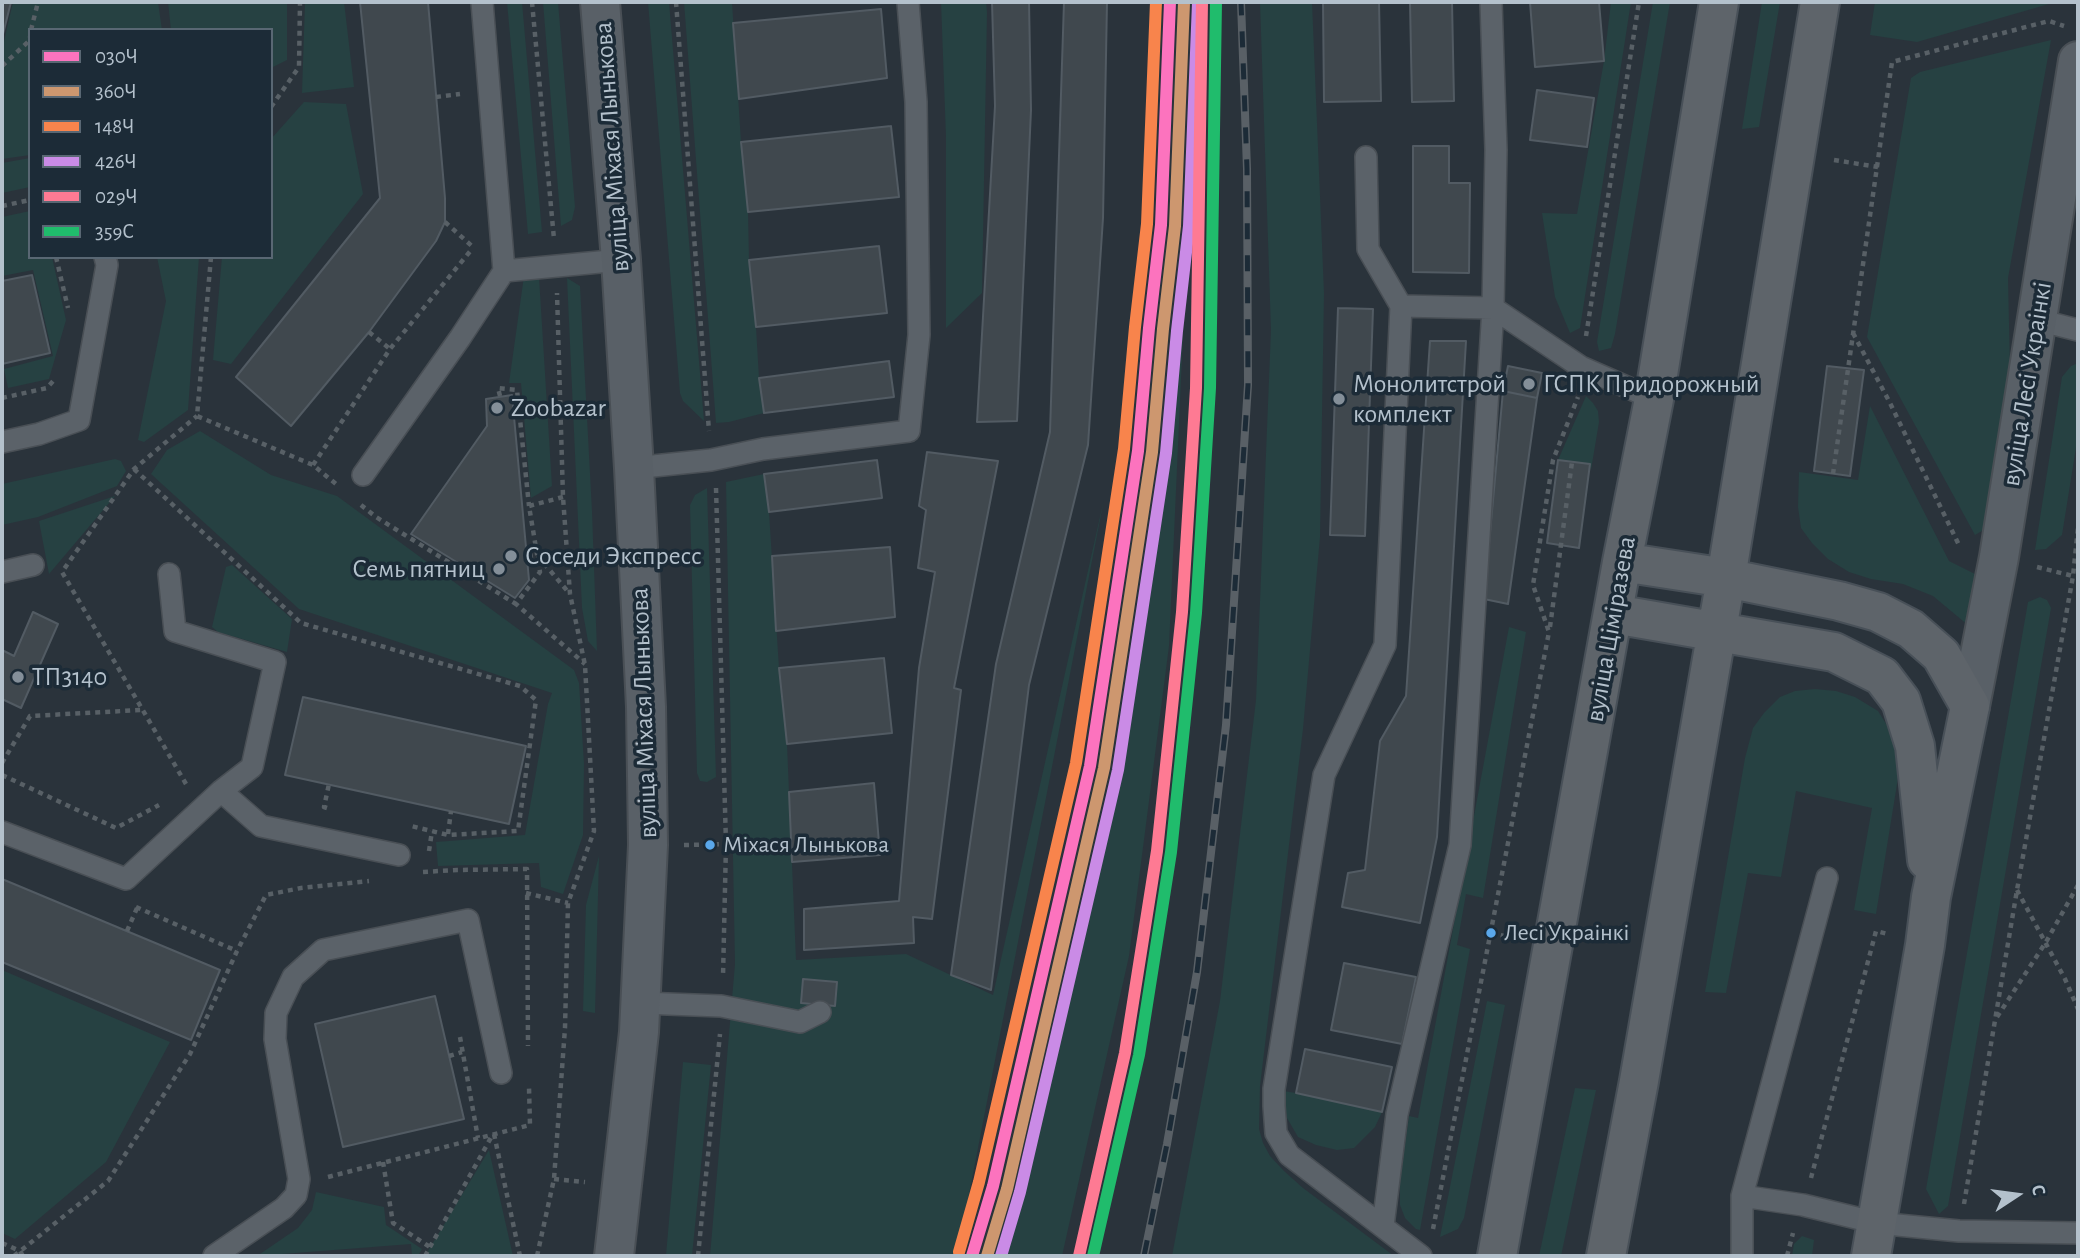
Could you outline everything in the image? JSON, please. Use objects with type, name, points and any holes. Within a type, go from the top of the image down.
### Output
[{"type":"main road","name":"вуліца Ціміразева","points":[[1497,1256],[1622,562],[1654,399],[1719,2]]},
{"type":"main road","points":[[1606,1256],[1642,1067],[1726,578],[1821,2]]},
{"type":"main road","points":[[1622,562],[1726,578],[1839,601],[1878,612],[1910,629],[1941,655],[1970,706],[1931,897],[1874,1240]]},
{"type":"main road","points":[[1614,614],[1834,652],[1882,676],[1901,701],[1915,746],[1931,897]]},
{"type":"street","name":"вуліца Міхася Лынькова","points":[[600,2],[621,260],[634,468],[646,707],[648,845],[641,1003],[614,1256]]},
{"type":"street","name":"вуліца Лесі Украінкі","points":[[1970,706],[1999,557],[2038,320],[2073,44]]},
{"type":"lane","points":[[363,475],[504,271],[482,2]]},
{"type":"lane","points":[[634,468],[711,460],[763,449],[909,431],[919,335],[916,102],[908,2]]},
{"type":"lane","points":[[1383,1226],[1397,1114],[1460,845],[1493,308],[1496,150],[1492,2]]},
{"type":"lane","points":[[1366,158],[1368,249],[1401,306],[1385,645],[1324,775],[1274,1089],[1276,1133],[1289,1155],[1421,1256]]},
{"type":"lane","points":[[2,442],[39,434],[79,420],[107,265],[106,259]]},
{"type":"lane","points":[[504,271],[621,260]]},
{"type":"lane","points":[[1401,306],[1493,308],[1581,367],[1654,399]]},
{"type":"lane","points":[[2038,320],[2078,330]]},
{"type":"lane","points":[[2,572],[33,565]]},
{"type":"lane","points":[[2,832],[125,879],[221,791],[252,767],[275,662],[175,631],[169,574]]},
{"type":"lane","points":[[221,791],[261,826],[399,855]]},
{"type":"lane","points":[[1742,1256],[1742,1196],[1827,878]]},
{"type":"lane","points":[[214,1256],[284,1208],[296,1195],[299,1179],[275,1040],[276,1013],[293,978],[323,950],[468,920],[501,1073]]},
{"type":"lane","points":[[641,1003],[721,1006],[800,1022],[820,1012]]},
{"type":"lane","points":[[1742,1196],[1803,1205],[1874,1240],[1959,1231],[2078,1233]]},
{"type":"path","points":[[32,28],[38,2]]},
{"type":"path","points":[[273,104],[299,67],[300,2]]},
{"type":"path","points":[[532,2],[556,267],[563,497],[569,594],[585,665],[594,831],[568,903],[565,1028],[554,1179],[537,1256]]},
{"type":"path","points":[[676,2],[715,485],[726,844],[720,1039],[698,1256]]},
{"type":"path","points":[[1549,632],[1533,585],[1553,460],[1578,402],[1581,367],[1639,2]]},
{"type":"path","points":[[1833,474],[1892,62],[2049,21],[2073,44]]},
{"type":"path","points":[[2,66],[28,42]]},
{"type":"path","points":[[436,97],[461,94],[460,81]]},
{"type":"path","points":[[1796,153],[1878,167]]},
{"type":"path","points":[[2,206],[28,200]]},
{"type":"path","points":[[445,222],[474,247]]},
{"type":"path","points":[[313,465],[390,349],[474,247],[472,233]]},
{"type":"path","points":[[56,259],[70,316]]},
{"type":"path","points":[[189,789],[62,572],[134,469],[197,416],[212,259]]},
{"type":"path","points":[[369,332],[390,349]]},
{"type":"path","points":[[1852,332],[1890,403],[1959,547],[2073,576]]},
{"type":"path","points":[[2,398],[47,388],[57,377]]},
{"type":"path","points":[[500,396],[498,388],[517,390],[529,506],[540,572],[516,604]]},
{"type":"path","points":[[197,416],[313,465],[344,491]]},
{"type":"path","points":[[1432,1230],[1549,632],[1572,462]]},
{"type":"path","points":[[134,469],[301,623],[520,686],[537,700],[518,831],[448,835],[405,825]]},
{"type":"path","points":[[529,506],[563,497]]},
{"type":"path","points":[[355,499],[376,517],[516,604],[585,665]]},
{"type":"path","points":[[1959,1231],[2073,576],[2078,528]]},
{"type":"path","points":[[537,555],[569,594]]},
{"type":"path","points":[[528,556],[537,555]]},
{"type":"path","points":[[2,763],[30,716],[142,710]]},
{"type":"path","points":[[2,775],[116,828],[165,802]]},
{"type":"path","points":[[329,784],[324,807],[338,810]]},
{"type":"path","points":[[448,835],[451,811]]},
{"type":"path","points":[[414,874],[527,869],[528,1057]]},
{"type":"path","points":[[14,1256],[22,1254],[108,1181],[190,1055],[237,951],[266,895],[301,888],[378,880]]},
{"type":"path","points":[[1994,1021],[2046,942],[2078,885]]},
{"type":"path","points":[[2017,890],[2078,1009]]},
{"type":"path","points":[[526,893],[568,903]]},
{"type":"path","points":[[127,931],[137,908]]},
{"type":"path","points":[[1787,1256],[1877,931]]},
{"type":"path","points":[[458,1027],[478,1138]]},
{"type":"path","points":[[449,1056],[462,1052]]},
{"type":"path","points":[[315,1180],[530,1125],[529,1084]]},
{"type":"path","points":[[425,1256],[494,1133]]},
{"type":"path","points":[[494,1133],[520,1256]]},
{"type":"path","points":[[383,1163],[393,1223],[430,1247]]},
{"type":"path","points":[[2,1243],[22,1254]]},
{"type":"green space","points":[[13,2],[158,2],[162,28],[28,28],[28,155],[2,159],[2,50]]},
{"type":"green space","points":[[168,2],[287,2],[287,60],[273,67],[273,28],[171,28]]},
{"type":"green space","points":[[305,2],[344,2],[354,87],[302,93]]},
{"type":"green space","points":[[507,2],[522,2],[542,232],[528,234]]},
{"type":"green space","points":[[543,2],[558,2],[575,207],[572,220],[561,226]]},
{"type":"green space","points":[[648,2],[669,2],[704,421],[683,401],[680,393]]},
{"type":"green space","points":[[684,2],[732,2],[748,212],[749,260],[764,413],[729,422],[716,423]]},
{"type":"green space","points":[[941,2],[986,2],[987,12],[982,293],[946,328],[946,137]]},
{"type":"green space","points":[[1260,2],[1312,2],[1324,293],[1320,537],[1303,729],[1260,1086],[1259,1129],[1270,1156],[1284,1171],[1394,1256],[1172,1256],[1220,1001],[1256,700],[1271,330]]},
{"type":"green space","points":[[1611,2],[1631,2],[1580,328],[1570,333],[1555,297],[1542,213],[1577,214],[1604,61]]},
{"type":"green space","points":[[1653,2],[1670,2],[1615,334],[1611,348],[1599,351],[1597,342]]},
{"type":"green space","points":[[1762,2],[1780,2],[1759,127],[1742,129]]},
{"type":"green space","points":[[1875,2],[2056,2],[1917,42],[1870,35]]},
{"type":"green space","points":[[2051,40],[2008,278],[2010,369],[1987,528],[1975,535],[1867,337],[1911,78],[1920,72]]},
{"type":"green space","points":[[304,102],[346,104],[363,194],[231,364],[213,360],[222,259],[273,259],[273,137]]},
{"type":"green space","points":[[28,158],[28,187],[2,193],[2,163]]},
{"type":"green space","points":[[28,211],[28,259],[52,259],[66,320],[49,379],[8,388],[4,369],[53,356],[33,270],[2,276],[2,217]]},
{"type":"green space","points":[[157,259],[199,259],[188,410],[144,442],[138,440],[166,301]]},
{"type":"green space","points":[[524,276],[539,277],[552,486],[531,498],[521,383],[509,383]]},
{"type":"green space","points":[[567,278],[580,286],[597,651],[588,641],[582,608]]},
{"type":"green space","points":[[1185,290],[1169,646],[1129,956],[1062,1256],[999,1256],[1026,1176],[1108,797]]},
{"type":"green space","points":[[2078,363],[2078,435],[2062,535],[2046,549],[2035,550],[2062,377],[2071,366]]},
{"type":"green space","points":[[1586,396],[1598,411],[1599,422],[1591,470],[1590,464],[1558,460]]},
{"type":"green space","points":[[1870,406],[1949,561],[1977,575],[1969,626],[1933,596],[1903,584],[1849,572],[1828,559],[1801,528],[1798,507],[1799,472],[1858,480]]},
{"type":"green space","points":[[200,431],[271,475],[337,496],[574,670],[579,683],[584,764],[583,835],[563,894],[541,887],[539,863],[438,866],[436,842],[525,835],[552,693],[299,609],[151,474],[167,450]]},
{"type":"green space","points":[[115,459],[121,461],[126,471],[117,486],[38,517],[2,525],[2,484]]},
{"type":"green space","points":[[764,474],[787,744],[796,960],[906,954],[993,995],[1104,499],[957,1256],[710,1256],[735,964],[726,482]]},
{"type":"green space","points":[[707,488],[716,777],[707,782],[700,781],[697,773],[690,505],[695,495]]},
{"type":"green space","points":[[115,496],[49,574],[39,521]]},
{"type":"green space","points":[[232,565],[292,619],[287,652],[218,632],[212,627],[226,567]]},
{"type":"green space","points":[[2040,597],[2047,600],[2051,608],[1948,1206],[1939,1214],[1926,1189],[2028,602]]},
{"type":"green space","points":[[1509,627],[1526,632],[1483,898],[1466,894],[1457,945],[1470,949],[1420,1230],[1405,1218],[1400,1205],[1400,1182],[1409,1116],[1418,1118]]},
{"type":"green space","points":[[1795,691],[1836,691],[1855,697],[1878,711],[1898,750],[1898,778],[1876,914],[1854,910],[1872,808],[1796,791],[1781,877],[1748,873],[1726,993],[1705,992],[1745,758],[1753,728],[1780,697]]},
{"type":"green space","points":[[599,856],[595,1013],[583,1011],[586,905]]},
{"type":"green space","points":[[2,970],[170,1042],[106,1162],[15,1239],[2,1233]]},
{"type":"green space","points":[[1487,1001],[1505,1005],[1464,1218],[1458,1229],[1440,1237]]},
{"type":"green space","points":[[683,1062],[711,1065],[692,1256],[673,1256],[666,1255]]},
{"type":"green space","points":[[1575,1088],[1596,1090],[1561,1256],[1539,1256]]},
{"type":"green space","points":[[1283,1091],[1382,1112],[1375,1127],[1354,1148],[1337,1150],[1298,1137],[1287,1118]]},
{"type":"green space","points":[[489,1150],[513,1256],[425,1256]]},
{"type":"green space","points":[[316,1192],[384,1207],[386,1225],[422,1249],[418,1256],[412,1256],[411,1244],[257,1256],[298,1228],[312,1210]]},
{"type":"green space","points":[[1802,1236],[1814,1240],[1812,1256],[1792,1256],[1794,1244]]},
{"type":"building","points":[[2,2],[11,2],[2,38]]},
{"type":"building","points":[[360,2],[428,2],[445,222],[436,241],[369,332],[291,426],[236,377],[380,198]]},
{"type":"building","points":[[992,2],[1029,2],[1031,110],[1017,421],[977,422],[995,106]]},
{"type":"building","points":[[1064,2],[1107,2],[1103,218],[1088,445],[1029,685],[991,990],[951,975],[996,664],[1050,432]]},
{"type":"building","points":[[1323,2],[1379,2],[1381,101],[1324,102]]},
{"type":"building","points":[[1410,2],[1452,2],[1454,101],[1412,102]]},
{"type":"building","points":[[1530,2],[1599,2],[1604,61],[1535,67]]},
{"type":"building","points":[[881,9],[887,78],[739,99],[733,23]]},
{"type":"building","points":[[1537,90],[1594,98],[1587,147],[1530,140]]},
{"type":"building","points":[[891,126],[899,197],[748,212],[741,142]]},
{"type":"building","points":[[1413,146],[1449,146],[1449,183],[1470,183],[1469,273],[1413,272]]},
{"type":"building","points":[[879,246],[887,313],[756,327],[749,260]]},
{"type":"building","points":[[32,275],[50,353],[2,364],[2,281]]},
{"type":"building","points":[[1338,308],[1373,309],[1365,536],[1330,535]]},
{"type":"building","points":[[1430,341],[1466,341],[1437,837],[1420,923],[1342,907],[1348,873],[1365,870],[1380,741],[1406,696]]},
{"type":"building","points":[[889,361],[894,397],[764,413],[759,378]]},
{"type":"building","points":[[1508,366],[1542,373],[1537,398],[1503,391]]},
{"type":"building","points":[[1827,366],[1864,370],[1850,476],[1814,471]]},
{"type":"building","points":[[1503,391],[1537,398],[1508,604],[1484,599]]},
{"type":"building","points":[[512,395],[529,580],[515,598],[411,534],[487,426],[486,399]]},
{"type":"building","points":[[927,452],[998,461],[954,688],[961,690],[932,919],[913,917],[914,943],[804,950],[804,909],[899,901],[919,668],[935,572],[918,568],[926,510],[919,506]]},
{"type":"building","points":[[877,460],[882,498],[769,512],[764,474]]},
{"type":"building","points":[[1558,460],[1590,464],[1579,548],[1547,543]]},
{"type":"building","points":[[890,547],[895,617],[776,631],[772,556]]},
{"type":"building","name":"ТП3140","points":[[33,612],[58,624],[21,708],[2,699],[2,650],[14,656]]},
{"type":"building","points":[[884,658],[892,733],[787,744],[779,668]]},
{"type":"building","points":[[303,697],[526,746],[509,824],[285,775]]},
{"type":"building","points":[[874,783],[880,855],[792,862],[789,792]]},
{"type":"building","points":[[2,879],[220,970],[191,1040],[2,962]]},
{"type":"building","points":[[1344,963],[1416,977],[1402,1044],[1331,1030]]},
{"type":"building","points":[[803,979],[837,982],[835,1006],[801,1003]]},
{"type":"building","points":[[435,996],[464,1119],[343,1147],[315,1024]]},
{"type":"building","points":[[1305,1049],[1392,1067],[1382,1112],[1296,1093]]},
{"type":"railway","points":[[1144,1256],[1197,972],[1226,725],[1248,385],[1247,169],[1241,2]]},
{"type":"transit line","name":"148Ч","points":[[959,1252],[979,1182],[1076,763],[1124,449],[1147,224],[1156,2]]},
{"type":"transit line","name":"030Ч","points":[[972,1256],[993,1186],[1090,766],[1138,451],[1161,225],[1170,2]]},
{"type":"transit line","name":"029Ч","points":[[1079,1256],[1125,1053],[1157,851],[1182,612],[1196,388],[1202,2]]},
{"type":"transit line","name":"359С","points":[[1093,1256],[1139,1055],[1171,852],[1196,613],[1210,388],[1216,2]]},
{"type":"transit line","name":"360Ч","points":[[987,1256],[1007,1189],[1104,768],[1152,452],[1175,226],[1184,3]]},
{"type":"transit line","name":"426Ч","points":[[1001,1256],[1020,1192],[1118,770],[1166,453],[1189,226],[1198,3]]},
{"type":"place","name":"ГСПК Придорожный","points":[[1529,384]]},
{"type":"place","name":"Монолитстрой комплект","points":[[1339,399]]},
{"type":"place","name":"Zoobazar","points":[[497,408]]},
{"type":"place","name":"Соседи Экспресс","points":[[511,556]]},
{"type":"place","name":"Семь пятниц","points":[[499,569]]},
{"type":"place","name":"ТП3140","points":[[18,677]]},
{"type":"place","name":"Міхася Лынькова","points":[[710,845]]},
{"type":"place","name":"Лесі Украінкі","points":[[1491,933]]}]
